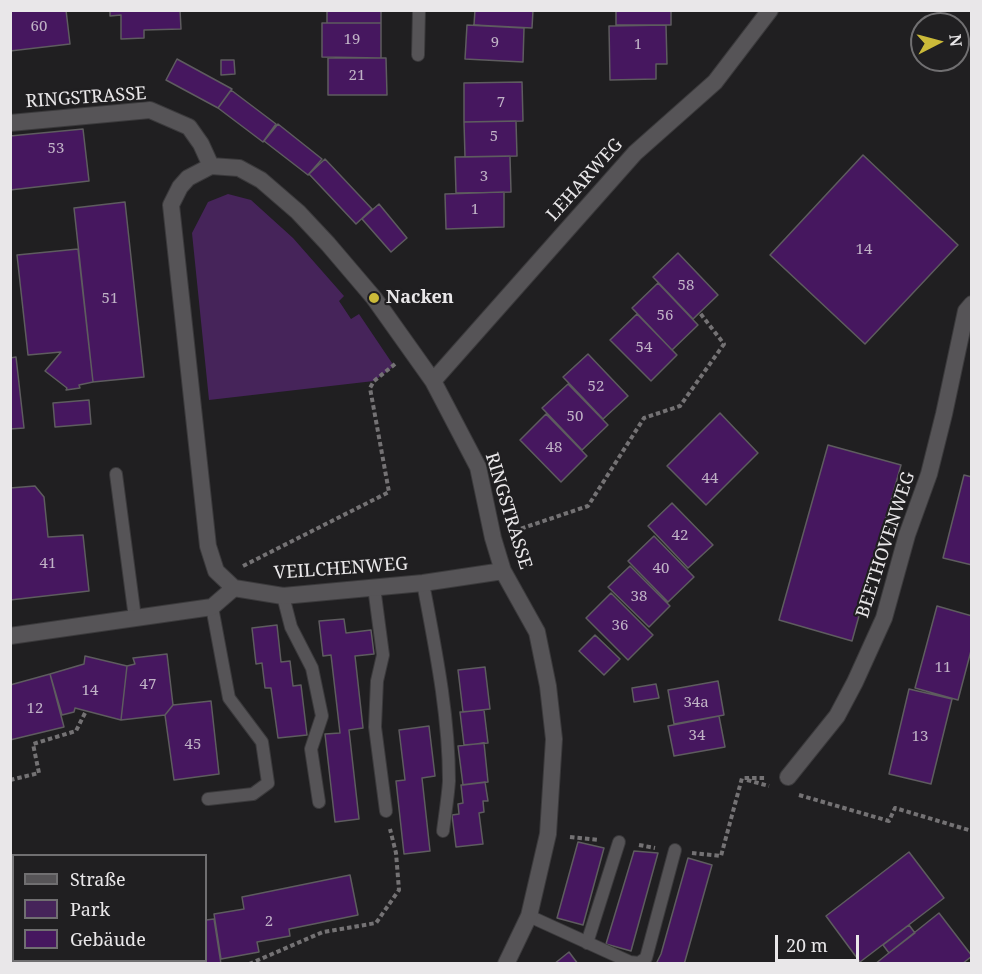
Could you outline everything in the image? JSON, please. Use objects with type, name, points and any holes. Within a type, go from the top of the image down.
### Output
[{"type":"street","name":"LEHARWEG","points":[[433,381],[635,153],[715,82],[770,10]]},
{"type":"street","name":"RINGSTRASSE","points":[[10,123],[150,110],[189,127],[201,144],[211,166],[239,168],[261,180],[298,212],[374,298],[433,381],[478,467],[493,538],[503,571],[537,632],[549,686],[554,739],[548,834],[529,916],[506,963]]},
{"type":"street","points":[[10,636],[212,607],[234,588],[216,571],[207,546],[171,205],[188,178],[211,166]]},
{"type":"street","name":"BEETHOVENWEG","points":[[790,785],[837,716],[884,618],[907,535],[929,474],[966,311],[972,304]]},
{"type":"street","name":"VEILCHENWEG","points":[[234,588],[283,596],[423,583],[503,571]]},
{"type":"lane","points":[[418,55],[419,10]]},
{"type":"lane","points":[[116,474],[135,618]]},
{"type":"lane","points":[[423,583],[437,656],[447,739],[449,782],[442,831]]},
{"type":"lane","points":[[374,587],[383,656],[377,681],[375,727],[386,811]]},
{"type":"lane","points":[[283,596],[291,627],[312,668],[322,716],[311,749],[319,802]]},
{"type":"lane","points":[[208,799],[253,794],[268,783],[262,742],[230,698],[212,607]]},
{"type":"lane","points":[[587,943],[619,842]]},
{"type":"lane","points":[[529,916],[630,962],[639,963],[646,958],[675,850]]},
{"type":"path","points":[[493,538],[588,506],[644,418],[680,406],[724,344],[700,313]]},
{"type":"path","points":[[234,588],[243,566],[389,492],[370,388],[374,381],[394,366],[407,343]]},
{"type":"path","points":[[10,780],[39,773],[33,744],[76,731],[86,711]]},
{"type":"path","points":[[742,778],[790,785],[889,821],[894,808],[972,831]]},
{"type":"path","points":[[742,778],[772,787]]},
{"type":"path","points":[[702,854],[721,856],[742,778]]},
{"type":"path","points":[[249,963],[323,932],[376,922],[399,890],[396,853],[386,811]]},
{"type":"path","points":[[563,836],[593,839]]},
{"type":"path","points":[[20,963],[35,963]]},
{"type":"green space","points":[[228,194],[251,200],[293,238],[344,296],[339,301],[351,319],[359,314],[394,366],[374,381],[209,400],[192,233],[208,202]]},
{"type":"building","points":[[10,10],[66,10],[70,44],[10,51]]},
{"type":"building","points":[[110,10],[180,10],[181,29],[144,30],[144,38],[121,39],[121,15],[110,16]]},
{"type":"building","points":[[327,10],[381,10],[381,23],[327,23]]},
{"type":"building","points":[[475,10],[533,10],[532,28],[474,25]]},
{"type":"building","points":[[616,10],[671,10],[671,25],[616,25]]},
{"type":"building","points":[[322,23],[381,23],[381,58],[322,57]]},
{"type":"building","points":[[467,25],[524,28],[523,62],[465,59]]},
{"type":"building","points":[[666,25],[667,64],[656,64],[656,79],[610,80],[609,26]]},
{"type":"building","points":[[328,58],[386,58],[387,95],[328,95]]},
{"type":"building","points":[[177,59],[232,89],[218,108],[166,80]]},
{"type":"building","points":[[221,60],[234,60],[235,74],[221,75]]},
{"type":"building","points":[[522,82],[523,121],[464,122],[464,83]]},
{"type":"building","points":[[231,90],[276,124],[263,142],[218,108]]},
{"type":"building","points":[[516,121],[517,156],[465,157],[464,122]]},
{"type":"building","points":[[278,124],[322,159],[308,175],[264,141]]},
{"type":"building","points":[[83,129],[89,181],[10,190],[10,136]]},
{"type":"building","points":[[863,155],[958,245],[865,344],[770,255]]},
{"type":"building","points":[[510,156],[511,192],[456,193],[455,157]]},
{"type":"building","points":[[325,159],[372,209],[356,224],[309,174]]},
{"type":"building","points":[[504,192],[504,227],[446,229],[445,194]]},
{"type":"building","points":[[125,202],[144,377],[93,382],[74,208]]},
{"type":"building","points":[[379,204],[407,238],[391,252],[362,219]]},
{"type":"building","points":[[78,249],[93,382],[79,385],[80,388],[66,390],[67,388],[45,371],[61,352],[28,355],[17,255]]},
{"type":"building","points":[[678,253],[718,295],[693,319],[653,277]]},
{"type":"building","points":[[658,283],[698,325],[672,350],[632,308]]},
{"type":"building","points":[[637,314],[677,355],[651,381],[610,340]]},
{"type":"building","points":[[588,354],[628,396],[603,419],[563,377]]},
{"type":"building","points":[[16,357],[24,428],[10,429],[10,358]]},
{"type":"building","points":[[568,384],[608,425],[582,450],[542,408]]},
{"type":"building","points":[[89,400],[91,424],[55,427],[53,403]]},
{"type":"building","points":[[720,413],[758,453],[706,505],[667,466]]},
{"type":"building","points":[[546,414],[587,456],[561,482],[520,440]]},
{"type":"building","points":[[828,445],[901,465],[852,641],[779,620]]},
{"type":"building","points":[[964,475],[972,477],[972,565],[943,558]]},
{"type":"building","points":[[35,486],[44,497],[48,537],[83,535],[89,591],[10,600],[10,488]]},
{"type":"building","points":[[672,503],[713,545],[688,568],[648,526]]},
{"type":"building","points":[[654,536],[694,577],[668,602],[628,561]]},
{"type":"building","points":[[630,566],[670,606],[649,627],[608,587]]},
{"type":"building","points":[[611,593],[653,635],[628,660],[586,618]]},
{"type":"building","points":[[937,606],[972,616],[972,647],[958,700],[915,688]]},
{"type":"building","points":[[344,619],[346,633],[371,630],[374,654],[355,656],[363,728],[349,730],[359,819],[335,822],[325,734],[340,733],[331,655],[323,656],[319,621]]},
{"type":"building","points":[[277,625],[281,662],[290,661],[293,686],[301,685],[307,735],[278,738],[271,688],[265,688],[262,663],[256,664],[252,628]]},
{"type":"building","points":[[595,635],[620,659],[604,675],[579,651]]},
{"type":"building","points":[[167,654],[173,705],[165,715],[121,720],[127,666],[135,664],[133,658]]},
{"type":"building","points":[[85,656],[127,666],[121,720],[75,708],[74,712],[62,715],[50,674],[84,664]]},
{"type":"building","points":[[485,667],[490,709],[463,712],[458,670]]},
{"type":"building","points":[[50,674],[64,727],[10,740],[10,685]]},
{"type":"building","points":[[718,681],[724,715],[674,724],[668,690]]},
{"type":"building","points":[[656,684],[659,698],[634,702],[632,688]]},
{"type":"building","points":[[909,689],[952,699],[931,784],[889,774]]},
{"type":"building","points":[[211,701],[219,774],[174,780],[165,715],[173,705]]},
{"type":"building","points":[[484,710],[488,743],[464,745],[460,712]]},
{"type":"building","points":[[719,716],[725,747],[674,756],[668,726]]},
{"type":"building","points":[[429,726],[435,776],[422,778],[430,851],[404,854],[396,781],[405,780],[399,730]]},
{"type":"building","points":[[484,743],[488,782],[463,785],[458,746]]},
{"type":"building","points":[[485,782],[488,801],[483,801],[484,812],[479,813],[483,844],[456,847],[452,815],[459,814],[458,804],[463,803],[461,785]]},
{"type":"building","points":[[578,842],[604,848],[583,925],[557,918]]},
{"type":"building","points":[[634,851],[658,853],[631,951],[606,944]]},
{"type":"building","points":[[909,852],[944,898],[860,962],[826,916]]},
{"type":"building","points":[[688,858],[712,865],[685,961],[684,964],[656,964],[661,954]]},
{"type":"building","points":[[12,864],[12,906],[10,907],[10,865]]},
{"type":"building","points":[[350,875],[358,915],[289,929],[290,936],[257,942],[259,952],[221,959],[214,914],[244,909],[242,897]]},
{"type":"building","points":[[939,913],[972,956],[962,964],[875,964]]},
{"type":"building","points":[[214,919],[221,964],[125,964],[124,962],[207,962],[207,920]]},
{"type":"building","points":[[909,925],[915,933],[889,953],[883,945]]},
{"type":"building","points":[[569,952],[578,964],[554,964]]},
{"type":"building","points":[[71,962],[124,962],[125,964],[71,964]]},
{"type":"place","name":"Nacken","points":[[374,298]]}]
